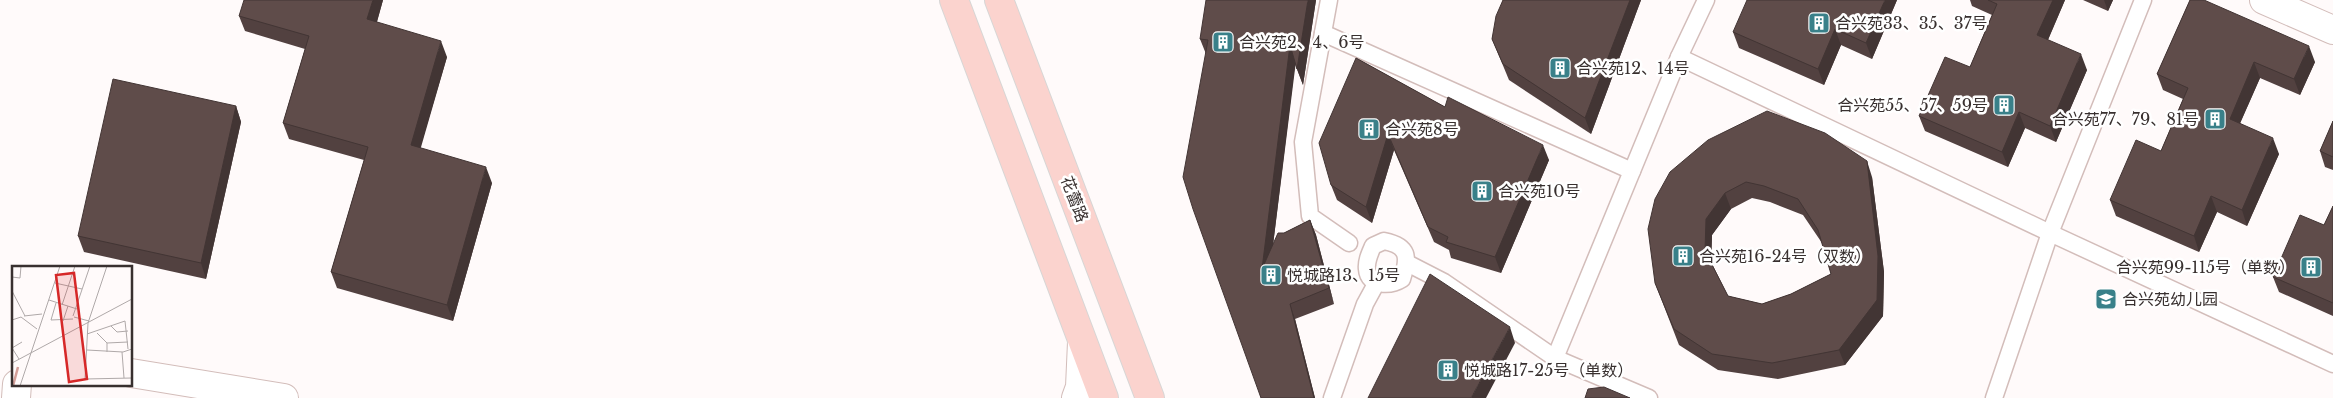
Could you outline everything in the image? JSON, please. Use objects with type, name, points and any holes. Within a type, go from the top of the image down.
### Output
[{"type":"main road","points":[[954,0],[1104,398]]},
{"type":"main road","name":"花蕾路","points":[[999,0],[1150,398]]},
{"type":"street","points":[[2264,0],[2333,30]]},
{"type":"street","points":[[1076,398],[1080,387],[1082,342]]},
{"type":"street","points":[[132,373],[284,398]]},
{"type":"lane","points":[[1329,0],[1303,142],[1310,216],[1348,242],[1370,254]]},
{"type":"lane","points":[[1555,358],[1679,57],[1706,0]]},
{"type":"lane","points":[[1994,398],[2050,233],[2143,0]]},
{"type":"lane","points":[[1323,33],[1632,171]]},
{"type":"lane","points":[[1679,57],[2050,233],[2333,364]]},
{"type":"lane","points":[[1384,241],[1399,244],[1405,251],[1407,263],[1402,279],[1394,284],[1385,285],[1376,282],[1370,278],[1367,271],[1373,246],[1384,241]]},
{"type":"lane","points":[[1407,263],[1444,282],[1555,358],[1649,398]]},
{"type":"lane","points":[[1332,398],[1365,304],[1376,282]]},
{"type":"building","points":[[244,0],[373,0],[367,19],[441,41],[411,145],[486,167],[447,305],[331,272],[368,147],[283,123],[309,36],[239,16]]},
{"type":"building","name":"悦城路13、15号","points":[[1206,0],[1308,0],[1297,69],[1290,45],[1262,269],[1278,233],[1284,233],[1310,220],[1329,288],[1290,304],[1314,398],[1261,398],[1183,177],[1208,40],[1200,39]]},
{"type":"building","name":"合兴苑12、14号","points":[[1503,0],[1630,0],[1585,118],[1503,64],[1492,39],[1496,16]]},
{"type":"building","name":"合兴苑33、35、37号","points":[[1747,0],[1885,0],[1866,43],[1835,29],[1818,69],[1733,32]]},
{"type":"building","name":"合兴苑55、57、59号","points":[[1988,0],[2053,0],[2037,35],[2081,54],[2050,126],[2019,112],[2002,152],[1919,116],[1945,57],[1970,67],[1997,4]]},
{"type":"building","name":"合兴苑77、79、81号","points":[[2190,0],[2204,0],[2309,46],[2294,79],[2254,62],[2230,119],[2273,138],[2242,210],[2211,196],[2194,236],[2110,200],[2136,140],[2161,151],[2188,88],[2157,74]]},
{"type":"building","points":[[1356,58],[1445,107],[1448,97],[1543,145],[1495,257],[1446,242],[1448,237],[1428,227],[1388,134],[1366,207],[1331,185],[1319,143]]},
{"type":"building","points":[[113,79],[236,106],[201,263],[78,236]]},
{"type":"building","name":"合兴苑16-24号（双数）","points":[[1767,111],[1825,133],[1867,161],[1878,256],[1877,300],[1839,350],[1772,363],[1712,354],[1674,329],[1655,283],[1648,229],[1655,199],[1670,172],[1708,140]],"holes":[[[1746,182],[1764,186],[1798,199],[1818,230],[1831,274],[1791,294],[1762,304],[1728,296],[1705,251],[1706,219],[1725,193]]]},
{"type":"building","points":[[2333,121],[2333,157],[2320,151]]},
{"type":"building","name":"合兴苑99-115号（单数）","points":[[2333,206],[2333,303],[2273,277],[2300,215],[2324,225]]},
{"type":"building","name":"悦城路17-25号（单数）","points":[[1430,274],[1510,327],[1471,398],[1368,398]]},
{"type":"building","points":[[1604,387],[1630,398],[1585,398],[1588,389]]},
{"type":"place","name":"合兴苑33、35、37号","points":[[1819,23]]},
{"type":"place","name":"合兴苑2、4、6号","points":[[1223,42]]},
{"type":"place","name":"合兴苑12、14号","points":[[1560,68]]},
{"type":"place","name":"合兴苑55、57、59号","points":[[2004,105]]},
{"type":"place","name":"合兴苑77、79、81号","points":[[2215,119]]},
{"type":"place","name":"合兴苑8号","points":[[1369,129]]},
{"type":"place","name":"合兴苑10号","points":[[1482,191]]},
{"type":"place","name":"合兴苑16-24号（双数）","points":[[1683,256]]},
{"type":"place","name":"合兴苑99-115号（单数）","points":[[2311,267]]},
{"type":"place","name":"悦城路13、15号","points":[[1271,275]]},
{"type":"place","name":"合兴苑幼儿园","points":[[2106,299]]},
{"type":"place","name":"悦城路17-25号（单数）","points":[[1448,370]]}]
